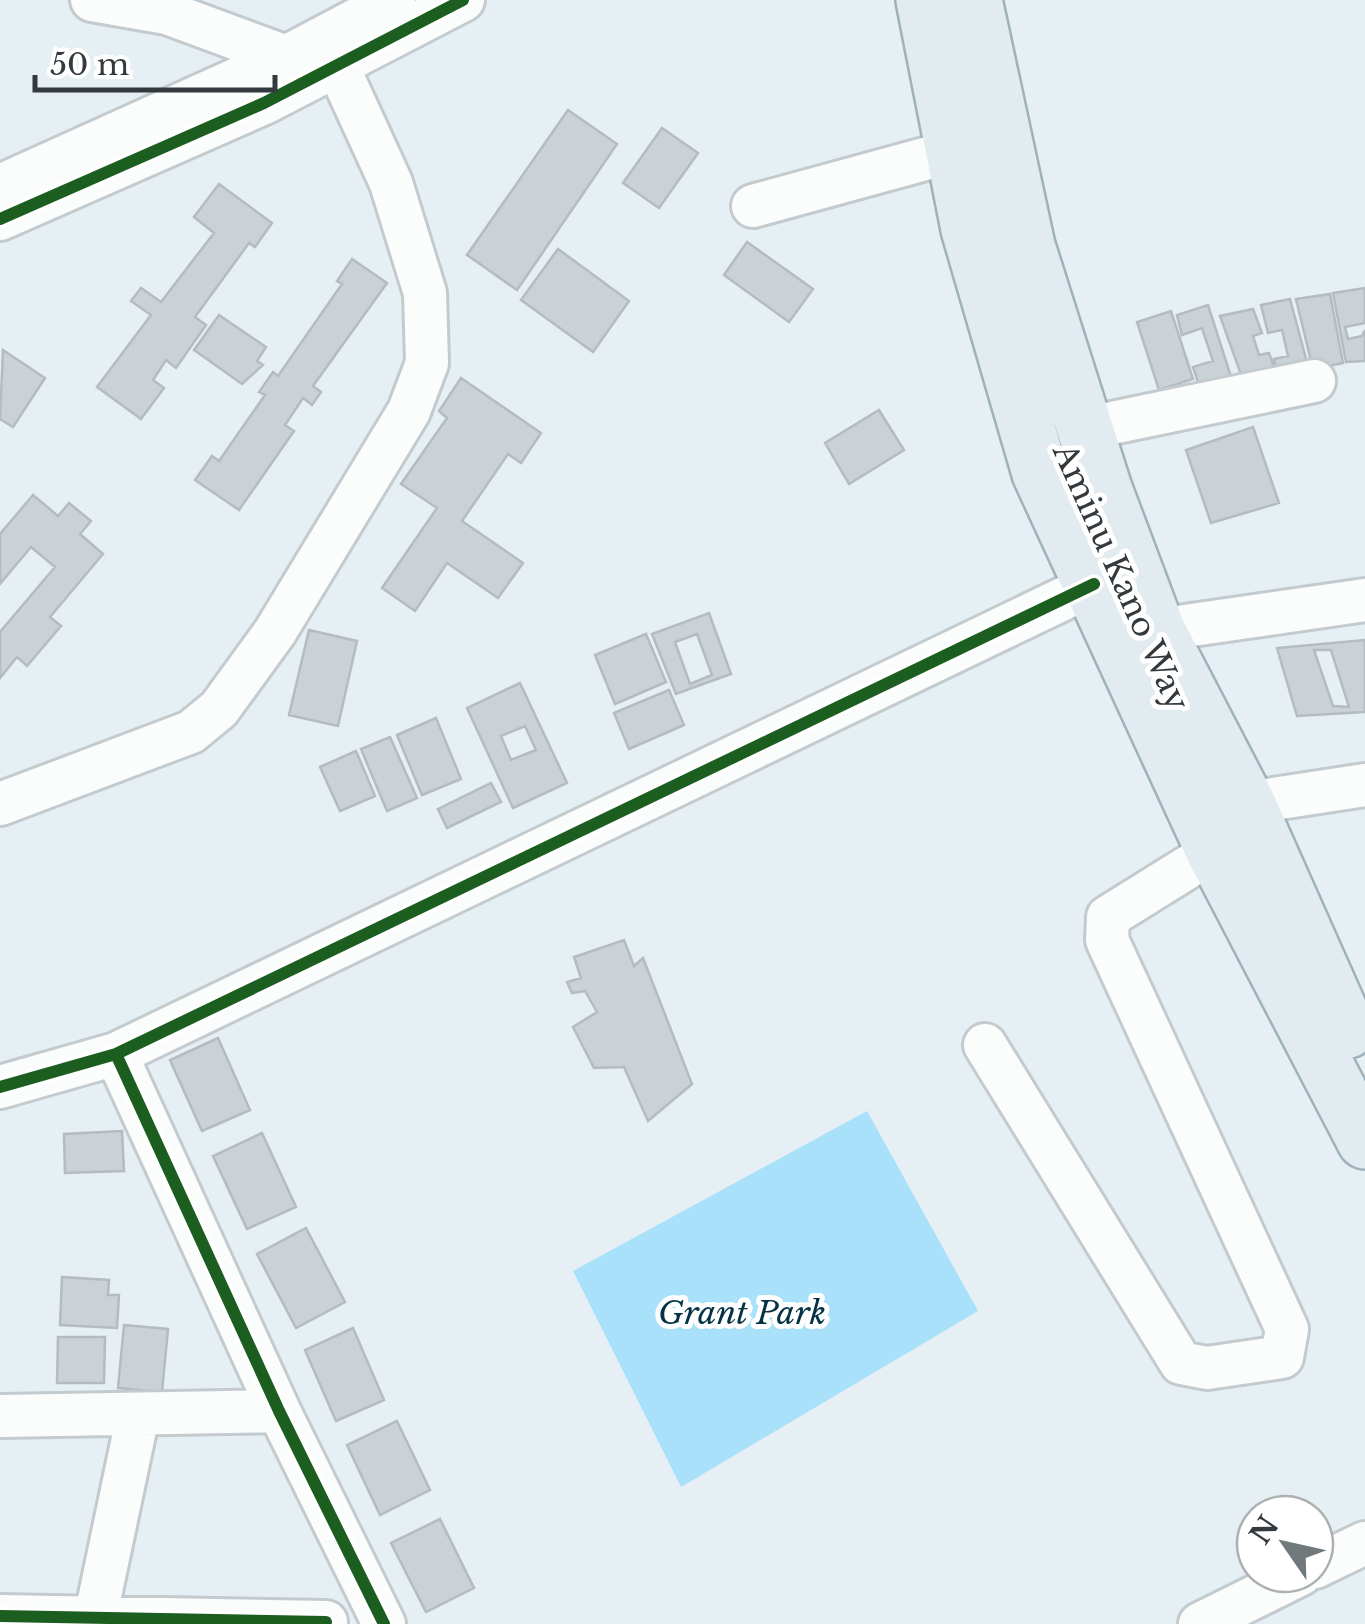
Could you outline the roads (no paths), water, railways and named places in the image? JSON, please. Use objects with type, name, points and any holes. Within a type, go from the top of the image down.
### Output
[{"type":"main road","name":"Aminu Kano Way","points":[[924,0],[969,228],[1040,472],[1214,852],[1365,1141]]},
{"type":"main road","name":"Aminu Kano Way","points":[[974,0],[1026,246],[1078,410],[1158,630],[1247,803],[1365,1064]]},
{"type":"main road","points":[[1020,408],[1078,410]]},
{"type":"street","points":[[92,0],[167,13],[286,57]]},
{"type":"street","points":[[0,186],[286,57],[394,0]]},
{"type":"street","points":[[0,219],[264,103],[463,0]]},
{"type":"street","points":[[0,804],[191,732],[220,709],[275,632],[409,411],[427,363],[425,292],[391,183],[337,65]]},
{"type":"street","points":[[753,206],[954,151]]},
{"type":"street","points":[[1078,410],[1314,381]]},
{"type":"street","points":[[0,1087],[116,1054],[1094,584]]},
{"type":"street","points":[[1158,630],[1365,600]]},
{"type":"street","points":[[1247,803],[1365,786]]},
{"type":"street","points":[[985,1045],[1181,1363],[1207,1368],[1282,1357],[1287,1330],[1107,940],[1108,917],[1214,852]]},
{"type":"street","points":[[116,1054],[278,1411],[384,1624]]},
{"type":"street","points":[[0,1416],[278,1411]]},
{"type":"street","points":[[95,1621],[138,1415]]},
{"type":"street","points":[[1335,1557],[1365,1543]]},
{"type":"street","points":[[0,1616],[325,1623],[359,1574]]},
{"type":"street","points":[[1200,1624],[1261,1594]]},
{"type":"park label","name":"Grant Park","points":[[742,1313]]}]
